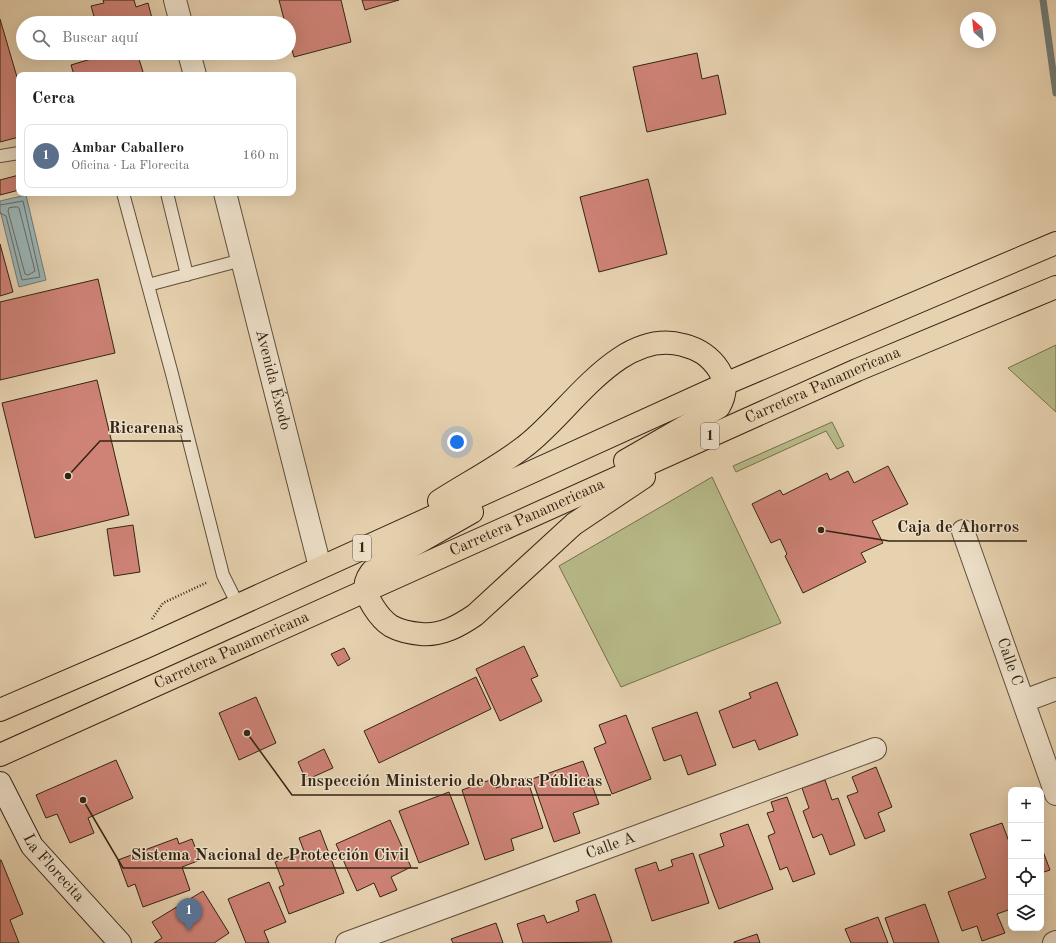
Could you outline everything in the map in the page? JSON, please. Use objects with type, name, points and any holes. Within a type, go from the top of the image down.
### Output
[{"type":"highway","name":"1","points":[[0,710],[238,605],[724,384],[1056,244]]},
{"type":"highway","name":"Carretera Panamericana","points":[[0,755],[857,370],[1056,287]]},
{"type":"highway","points":[[368,545],[525,447],[610,365],[632,350],[647,345],[664,342],[690,347],[710,358],[720,372],[724,384],[724,396],[719,407],[517,523]]},
{"type":"highway","points":[[588,446],[376,566],[367,580],[367,591],[383,620],[402,631],[422,634],[440,632],[457,627],[475,615],[574,524],[695,443]]},
{"type":"street","points":[[175,0],[179,16]]},
{"type":"street","points":[[191,60],[193,72]]},
{"type":"street","name":"Avenida Éxodo","points":[[225,196],[320,567]]},
{"type":"street","name":"Calle C","points":[[963,531],[1056,794]]},
{"type":"street","points":[[1024,701],[1056,689]]},
{"type":"street","name":"Calle A","points":[[347,943],[875,749]]},
{"type":"street","name":"La Florecita","points":[[0,783],[32,846],[120,943]]},
{"type":"lane","points":[[0,156],[16,153]]},
{"type":"lane","points":[[124,196],[223,575],[238,605]]},
{"type":"lane","points":[[168,196],[187,275]]},
{"type":"lane","points":[[148,285],[242,260]]},
{"type":"green space","points":[[1056,345],[1056,412],[1008,368]]},
{"type":"green space","points":[[832,422],[844,446],[837,449],[826,431],[736,472],[733,466]]},
{"type":"green space","points":[[712,477],[781,623],[621,687],[559,566]]},
{"type":"water","points":[[26,196],[46,280],[19,287],[0,210],[0,201]]},
{"type":"building","points":[[103,0],[134,0],[136,7],[148,3],[151,16],[94,16],[91,6],[104,3]]},
{"type":"building","points":[[279,0],[341,0],[351,42],[296,56],[296,16],[283,16]]},
{"type":"building","points":[[362,0],[399,0],[365,10]]},
{"type":"building","points":[[0,19],[16,74],[16,138],[0,142]]},
{"type":"building","points":[[697,53],[702,79],[718,75],[726,114],[647,132],[633,67]]},
{"type":"building","points":[[88,60],[139,60],[143,72],[73,72],[71,65]]},
{"type":"building","points":[[16,176],[16,191],[0,195],[0,180]]},
{"type":"building","points":[[648,179],[667,254],[599,272],[580,197]]},
{"type":"building","points":[[0,244],[13,292],[0,296]]},
{"type":"building","points":[[98,279],[115,353],[0,380],[0,302]]},
{"type":"building","points":[[97,380],[129,515],[35,538],[2,403]]},
{"type":"building","points":[[888,466],[908,504],[872,521],[883,543],[861,553],[866,562],[803,593],[785,556],[787,554],[780,539],[771,543],[752,504],[780,490],[783,495],[827,473],[830,480],[848,471],[854,483]]},
{"type":"building","points":[[133,525],[140,572],[114,576],[107,529]]},
{"type":"building","points":[[524,646],[538,676],[531,679],[542,701],[500,721],[476,669]]},
{"type":"building","points":[[344,648],[350,659],[338,666],[331,654]]},
{"type":"building","points":[[476,677],[491,709],[379,763],[364,731]]},
{"type":"building","points":[[777,682],[798,735],[759,750],[755,740],[733,748],[719,711],[751,698],[749,693]]},
{"type":"building","points":[[256,697],[276,743],[239,760],[219,713]]},
{"type":"building","points":[[697,712],[716,765],[688,775],[681,755],[664,761],[652,728]]},
{"type":"building","points":[[626,715],[651,779],[612,794],[594,748],[606,743],[599,725]]},
{"type":"building","points":[[324,749],[333,768],[306,780],[298,762]]},
{"type":"building","points":[[116,760],[133,798],[88,818],[94,833],[70,843],[57,814],[46,818],[36,795]]},
{"type":"building","points":[[583,761],[599,804],[573,813],[580,833],[554,842],[532,779]]},
{"type":"building","points":[[876,767],[892,807],[878,813],[885,831],[865,839],[847,796],[858,792],[852,777]]},
{"type":"building","points":[[527,778],[543,828],[511,839],[514,850],[485,860],[462,790],[493,779],[496,788]]},
{"type":"building","points":[[825,780],[832,800],[838,798],[855,845],[830,855],[822,834],[813,838],[803,811],[809,808],[802,788]]},
{"type":"building","points":[[449,792],[469,844],[419,863],[399,811]]},
{"type":"building","points":[[787,797],[815,874],[793,882],[787,867],[780,870],[768,836],[775,833],[767,813],[774,811],[771,802]]},
{"type":"building","points":[[390,820],[411,867],[391,877],[397,890],[380,897],[374,883],[357,891],[336,844]]},
{"type":"building","points":[[1002,823],[1008,839],[1008,910],[997,914],[1005,933],[982,941],[977,926],[962,931],[948,892],[986,878],[970,834]]},
{"type":"building","points":[[748,824],[773,889],[719,909],[699,855],[724,846],[720,834]]},
{"type":"building","points":[[320,830],[344,893],[289,914],[279,887],[284,885],[275,862],[304,851],[299,838]]},
{"type":"building","points":[[177,838],[179,844],[192,839],[200,860],[182,867],[190,890],[143,907],[135,884],[128,887],[118,860]]},
{"type":"building","points":[[693,853],[709,903],[652,921],[635,869],[656,862],[659,871],[673,866],[671,860]]},
{"type":"building","points":[[1044,854],[1050,870],[1044,872]]},
{"type":"building","points":[[0,860],[23,914],[10,920],[19,943],[0,943]]},
{"type":"building","points":[[269,882],[286,922],[264,931],[269,943],[246,943],[228,899]]},
{"type":"building","points":[[203,891],[229,933],[214,943],[154,943],[162,938],[152,922]]},
{"type":"building","points":[[595,894],[612,942],[523,943],[517,924],[544,915],[547,923],[579,911],[576,901]]},
{"type":"building","points":[[925,904],[939,943],[894,943],[885,918]]},
{"type":"building","points":[[878,917],[888,943],[851,943],[845,929]]},
{"type":"building","points":[[496,923],[503,943],[453,943],[451,939]]},
{"type":"building","points":[[757,934],[760,943],[734,943],[734,942]]},
{"type":"waterway","points":[[1043,0],[1056,93]]},
{"type":"place","name":"Ricarenas","points":[[68,476]]},
{"type":"place","name":"Caja de Ahorros","points":[[821,530]]},
{"type":"place","name":"Inspección Ministerio de Obras Públicas","points":[[247,733]]},
{"type":"place","name":"Sistema Nacional de Protección Civil","points":[[83,800]]},
{"type":"place","name":"Ambar Caballero","points":[[189,931]]}]
